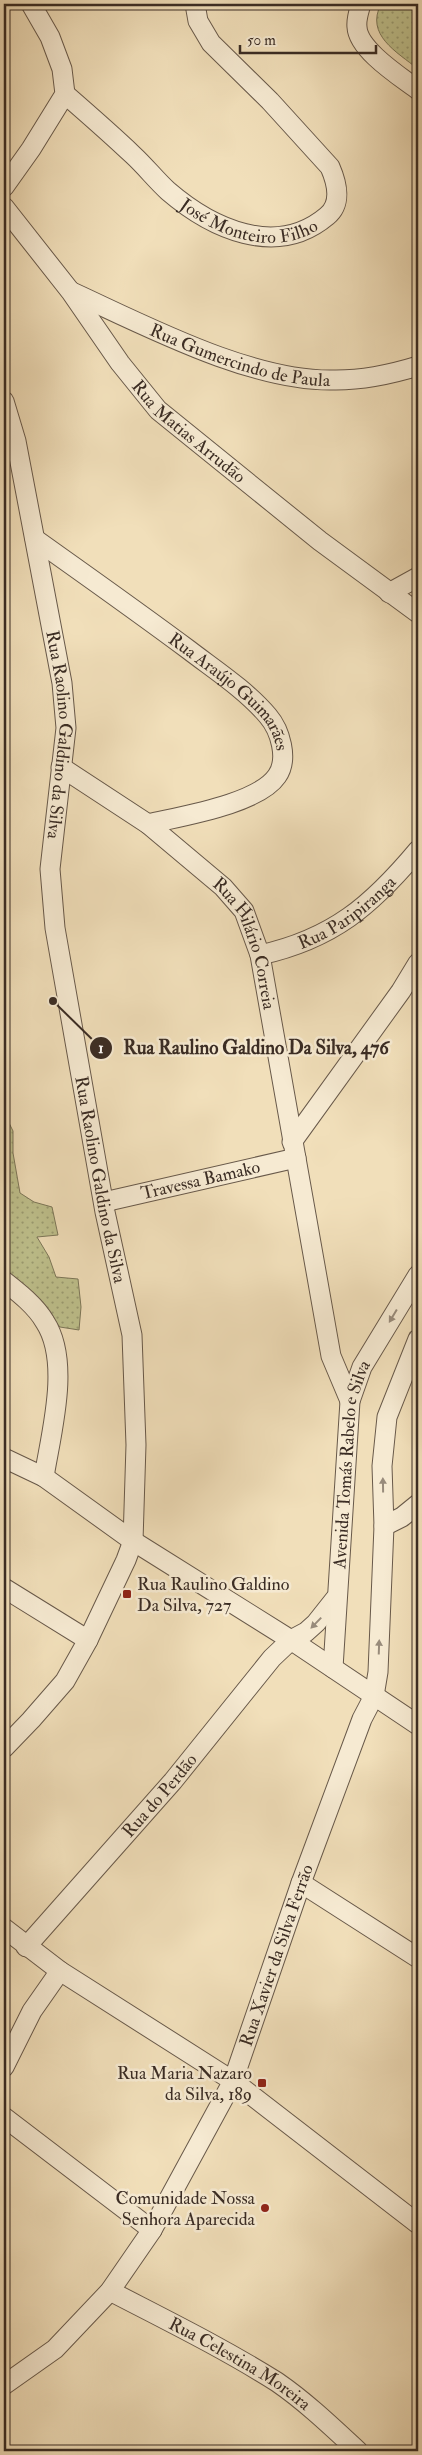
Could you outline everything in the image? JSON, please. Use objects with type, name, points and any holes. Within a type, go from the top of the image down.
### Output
[{"type":"street","points":[[4,187],[31,149],[65,94],[59,61],[50,37],[31,4]]},
{"type":"street","name":"José Monteiro Filho","points":[[65,94],[135,157],[168,190],[200,214],[227,229],[251,237],[281,236],[309,228],[322,220],[330,214],[337,192],[335,177],[330,167],[276,108],[211,43],[198,21],[195,4]]},
{"type":"street","points":[[361,4],[357,28],[362,41],[378,58],[418,90]]},
{"type":"street","name":"Rua Matias Arrudão","points":[[4,207],[71,292],[120,362],[158,410],[320,541],[418,613]]},
{"type":"street","name":"Rua Gumercindo de Paula","points":[[71,292],[171,336],[258,369],[298,377],[335,381],[363,378],[418,366]]},
{"type":"street","name":"Rua Raolino Galdino da Silva","points":[[4,401],[16,441],[62,683],[66,728],[50,869],[55,928],[72,1036],[132,1336],[136,1445],[132,1541],[126,1560],[88,1640],[65,1681],[4,1748]]},
{"type":"street","name":"Rua Araújo Guimarães","points":[[35,539],[158,627],[250,698],[269,717],[280,739],[282,762],[278,775],[260,792],[233,802],[148,824]]},
{"type":"street","points":[[389,593],[418,577]]},
{"type":"street","name":"Rua Hilário Correia","points":[[61,767],[148,824],[223,887],[244,911],[260,955],[331,1356],[350,1401]]},
{"type":"street","name":"Rua Paripiranga","points":[[260,955],[307,942],[353,916],[396,876],[418,850]]},
{"type":"street","points":[[294,1150],[418,963]]},
{"type":"street","name":"Travessa Bamako","points":[[104,1202],[294,1150]]},
{"type":"street","name":"Avenida Tomás Rabelo e Silva","points":[[332,1668],[350,1401],[362,1367],[418,1275]]},
{"type":"street","points":[[4,1281],[40,1314],[52,1336],[56,1355],[56,1405],[44,1477]]},
{"type":"street","name":"Avenida Tomás Rabelo e Silva","points":[[374,1696],[378,1672],[384,1526],[382,1466],[387,1417],[413,1347],[418,1340]]},
{"type":"street","points":[[4,1458],[44,1477],[132,1541],[290,1640],[418,1725]]},
{"type":"street","points":[[384,1526],[402,1517],[418,1504]]},
{"type":"street","points":[[4,1588],[88,1640]]},
{"type":"street","name":"Rua do Perdão","points":[[26,1947],[173,1781],[272,1658],[290,1640],[306,1632],[316,1623],[336,1599]]},
{"type":"street","name":"Rua Xavier da Silva Ferrão","points":[[4,2385],[55,2349],[110,2291],[152,2230],[233,2081],[301,1883],[362,1720],[374,1696]]},
{"type":"street","points":[[301,1883],[418,1958]]},
{"type":"street","points":[[4,1928],[26,1947],[60,1971],[233,2081],[418,2224]]},
{"type":"street","points":[[4,2067],[32,2011],[60,1971]]},
{"type":"street","points":[[4,2117],[152,2230]]},
{"type":"street","name":"Rua Celestina Moreira","points":[[110,2291],[213,2344],[278,2383],[322,2417],[358,2451]]},
{"type":"green space","points":[[381,4],[418,4],[418,69],[393,49],[380,34],[377,25],[377,15]]},
{"type":"green space","points":[[4,1113],[13,1131],[13,1153],[20,1193],[34,1202],[52,1207],[58,1235],[37,1237],[49,1257],[56,1277],[78,1279],[81,1307],[79,1330],[60,1327],[22,1283],[4,1270]]},
{"type":"place","name":"Rua Raulino Galdino Da Silva, 476","points":[[53,1001]]},
{"type":"place","name":"Rua Raulino Galdino Da Silva, 727","points":[[127,1594]]},
{"type":"place","name":"Rua Maria Nazaro da Silva, 189","points":[[262,2083]]},
{"type":"place","name":"Comunidade Nossa Senhora Aparecida","points":[[265,2208]]}]
